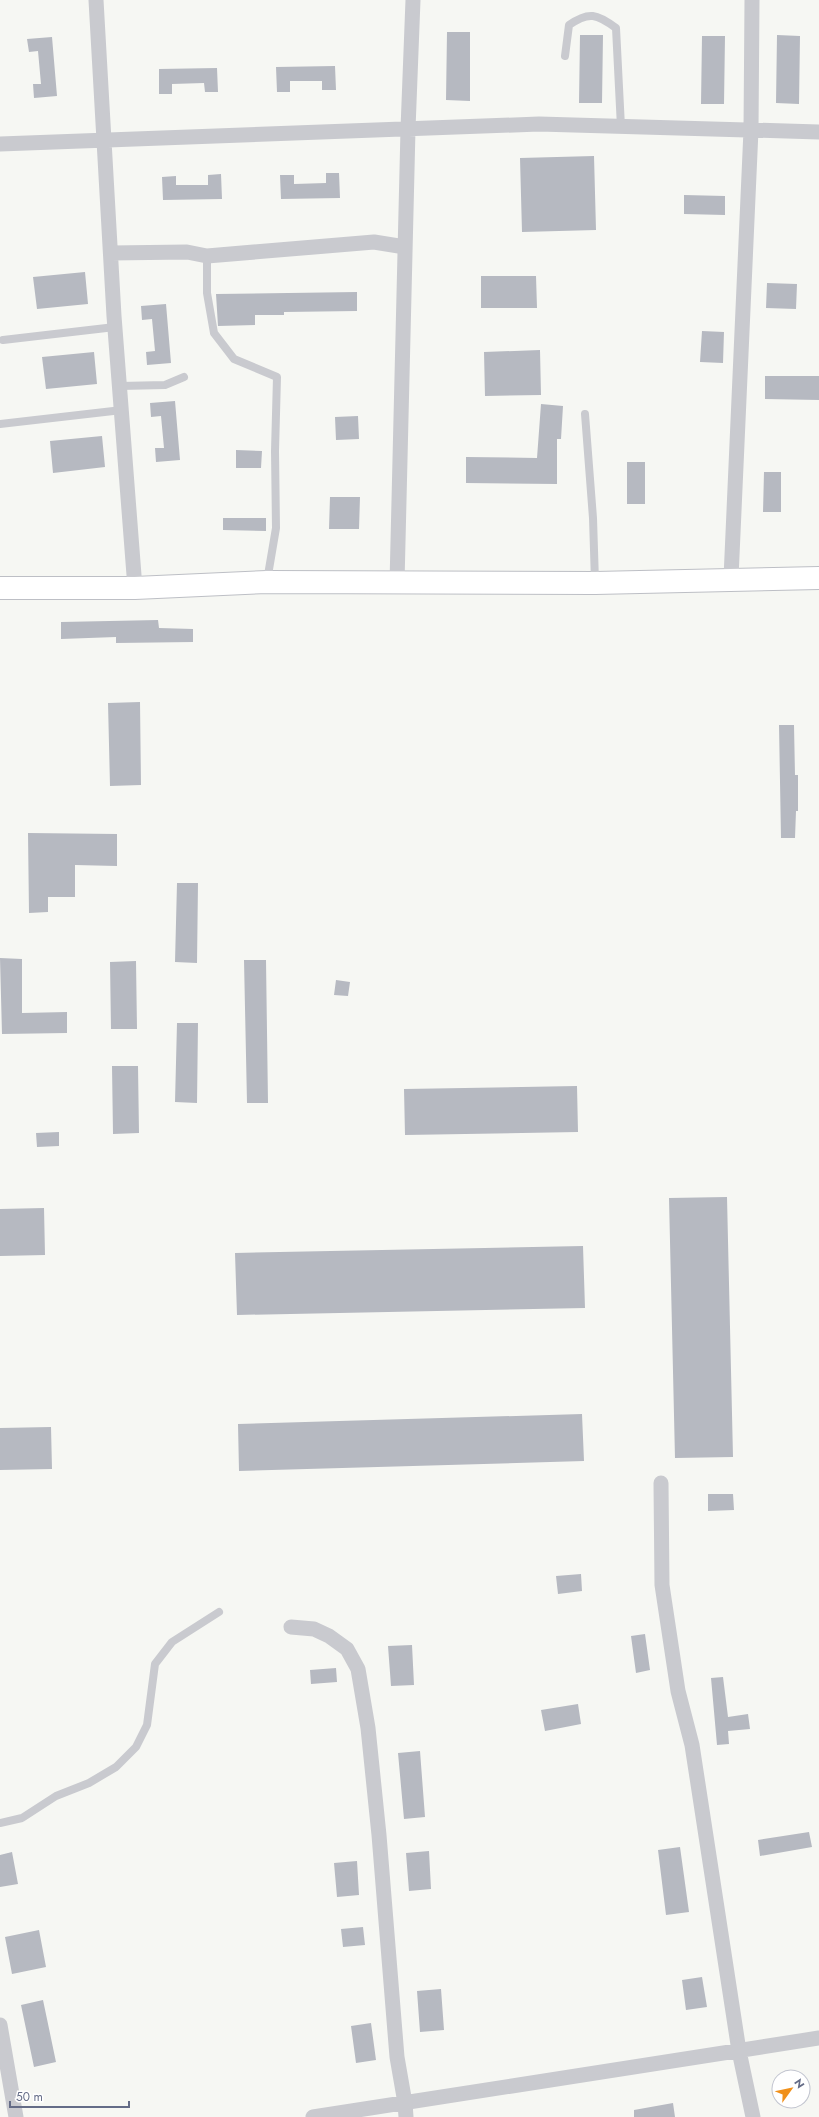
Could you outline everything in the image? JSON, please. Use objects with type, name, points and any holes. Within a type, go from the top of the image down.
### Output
[{"type":"main road","points":[[0,588],[135,588],[266,582],[595,583],[731,578],[819,578]]},
{"type":"street","points":[[96,0],[115,327],[135,588]]},
{"type":"street","points":[[397,583],[408,129],[413,0]]},
{"type":"street","points":[[731,578],[751,130],[752,0]]},
{"type":"street","points":[[0,144],[539,124],[819,132]]},
{"type":"street","points":[[111,253],[187,252],[207,256],[374,242],[405,247]]},
{"type":"street","points":[[661,1483],[662,1585],[678,1691],[692,1745],[739,2050],[753,2117]]},
{"type":"street","points":[[291,1627],[314,1629],[329,1636],[347,1649],[358,1669],[368,1728],[379,1835],[397,2057],[406,2110]]},
{"type":"street","points":[[0,2025],[16,2117]]},
{"type":"street","points":[[313,2117],[406,2110],[739,2050],[819,2038]]},
{"type":"lane","points":[[565,56],[569,25],[582,16],[602,18],[616,28],[621,127]]},
{"type":"lane","points":[[207,256],[207,293],[214,333],[234,359],[277,377],[275,451],[276,528],[266,582]]},
{"type":"lane","points":[[3,340],[115,327]]},
{"type":"lane","points":[[120,386],[165,385],[184,377]]},
{"type":"lane","points":[[0,424],[122,410]]},
{"type":"lane","points":[[585,414],[593,518],[595,583]]},
{"type":"lane","points":[[0,1823],[22,1818],[56,1796],[89,1783],[116,1767],[136,1747],[146,1725],[155,1664],[172,1642],[219,1612]]},
{"type":"building","points":[[447,32],[470,32],[470,101],[446,100]]},
{"type":"building","points":[[580,35],[603,35],[602,103],[579,103]]},
{"type":"building","points":[[777,35],[800,36],[799,104],[776,103]]},
{"type":"building","points":[[702,36],[725,36],[724,104],[701,104]]},
{"type":"building","points":[[52,37],[57,96],[34,98],[33,84],[41,84],[38,51],[29,52],[27,39]]},
{"type":"building","points":[[335,66],[336,90],[322,90],[322,81],[290,81],[290,92],[277,92],[276,67]]},
{"type":"building","points":[[217,68],[218,92],[205,92],[204,83],[172,84],[172,94],[159,94],[159,69]]},
{"type":"building","points":[[594,156],[596,230],[522,232],[520,158]]},
{"type":"building","points":[[326,173],[339,173],[340,198],[281,199],[280,175],[294,175],[294,184],[326,183]]},
{"type":"building","points":[[221,174],[222,199],[163,200],[162,177],[176,176],[176,185],[208,185],[208,175]]},
{"type":"building","points":[[684,195],[725,196],[725,215],[684,214]]},
{"type":"building","points":[[85,272],[88,304],[37,309],[33,277]]},
{"type":"building","points":[[481,276],[536,276],[537,308],[481,308]]},
{"type":"building","points":[[767,283],[797,284],[796,309],[766,308]]},
{"type":"building","points":[[357,292],[357,311],[284,312],[284,315],[255,315],[255,325],[218,326],[216,294]]},
{"type":"building","points":[[166,304],[171,363],[147,365],[146,352],[155,351],[152,319],[142,320],[141,306]]},
{"type":"building","points":[[702,331],[724,332],[723,363],[700,362]]},
{"type":"building","points":[[540,350],[541,395],[485,396],[484,352]]},
{"type":"building","points":[[94,352],[97,384],[46,389],[42,357]]},
{"type":"building","points":[[765,376],[819,376],[819,400],[765,399]]},
{"type":"building","points":[[175,401],[180,460],[156,462],[155,448],[164,448],[161,416],[151,417],[150,403]]},
{"type":"building","points":[[541,404],[563,406],[561,439],[557,439],[557,484],[466,483],[466,457],[537,458]]},
{"type":"building","points":[[358,416],[359,439],[336,440],[335,417]]},
{"type":"building","points":[[102,436],[105,467],[53,473],[50,441]]},
{"type":"building","points":[[236,450],[262,451],[261,468],[236,468]]},
{"type":"building","points":[[627,462],[645,462],[645,504],[627,504]]},
{"type":"building","points":[[764,472],[781,472],[781,512],[763,512]]},
{"type":"building","points":[[330,497],[360,497],[359,529],[329,529]]},
{"type":"building","points":[[223,518],[266,518],[266,531],[223,530]]},
{"type":"building","points":[[158,620],[159,628],[193,629],[193,642],[116,643],[116,637],[61,639],[61,622]]},
{"type":"building","points":[[140,702],[141,785],[110,786],[108,703]]},
{"type":"building","points":[[779,725],[794,725],[795,775],[798,775],[798,811],[796,811],[795,838],[781,838]]},
{"type":"building","points":[[28,833],[117,834],[117,866],[75,865],[75,897],[48,897],[48,912],[29,913]]},
{"type":"building","points":[[177,883],[198,883],[197,963],[175,962]]},
{"type":"building","points":[[0,958],[22,959],[22,1013],[67,1012],[67,1033],[2,1034]]},
{"type":"building","points":[[244,960],[266,960],[268,1103],[247,1103]]},
{"type":"building","points":[[136,961],[137,1029],[111,1029],[110,962]]},
{"type":"building","points":[[336,980],[350,982],[348,996],[334,995]]},
{"type":"building","points":[[177,1023],[198,1023],[197,1103],[175,1102]]},
{"type":"building","points":[[112,1066],[138,1066],[139,1133],[113,1134]]},
{"type":"building","points":[[577,1086],[578,1132],[405,1135],[404,1089]]},
{"type":"building","points":[[59,1132],[59,1146],[37,1147],[36,1133]]},
{"type":"building","points":[[727,1197],[733,1457],[675,1458],[669,1198]]},
{"type":"building","points":[[44,1208],[45,1255],[0,1256],[0,1209]]},
{"type":"building","points":[[583,1246],[585,1308],[237,1315],[235,1253]]},
{"type":"building","points":[[582,1414],[584,1461],[239,1471],[238,1424]]},
{"type":"building","points":[[51,1427],[52,1469],[0,1470],[0,1428]]},
{"type":"building","points":[[708,1494],[733,1494],[734,1510],[708,1511]]},
{"type":"building","points":[[581,1574],[582,1591],[558,1594],[556,1576]]},
{"type":"building","points":[[645,1634],[650,1670],[636,1673],[631,1636]]},
{"type":"building","points":[[412,1645],[414,1685],[391,1686],[388,1646]]},
{"type":"building","points":[[336,1668],[337,1682],[311,1684],[310,1670]]},
{"type":"building","points":[[723,1677],[728,1717],[748,1714],[750,1729],[728,1731],[729,1744],[717,1745],[711,1678]]},
{"type":"building","points":[[578,1704],[581,1724],[545,1731],[541,1710]]},
{"type":"building","points":[[420,1751],[425,1817],[404,1819],[398,1753]]},
{"type":"building","points":[[809,1832],[812,1847],[760,1856],[758,1840]]},
{"type":"building","points":[[680,1847],[689,1912],[666,1915],[658,1850]]},
{"type":"building","points":[[429,1851],[431,1889],[409,1891],[406,1853]]},
{"type":"building","points":[[12,1852],[18,1884],[0,1887],[0,1855]]},
{"type":"building","points":[[357,1861],[359,1895],[337,1897],[334,1863]]},
{"type":"building","points":[[363,1927],[365,1945],[343,1947],[341,1929]]},
{"type":"building","points":[[39,1930],[46,1967],[12,1974],[5,1937]]},
{"type":"building","points":[[702,1977],[707,2007],[686,2010],[682,1980]]},
{"type":"building","points":[[441,1989],[444,2030],[420,2032],[417,1991]]},
{"type":"building","points":[[43,2000],[56,2062],[34,2067],[21,2005]]},
{"type":"building","points":[[371,2023],[376,2060],[356,2063],[351,2026]]},
{"type":"building","points":[[673,2103],[675,2117],[634,2117],[634,2110]]}]
